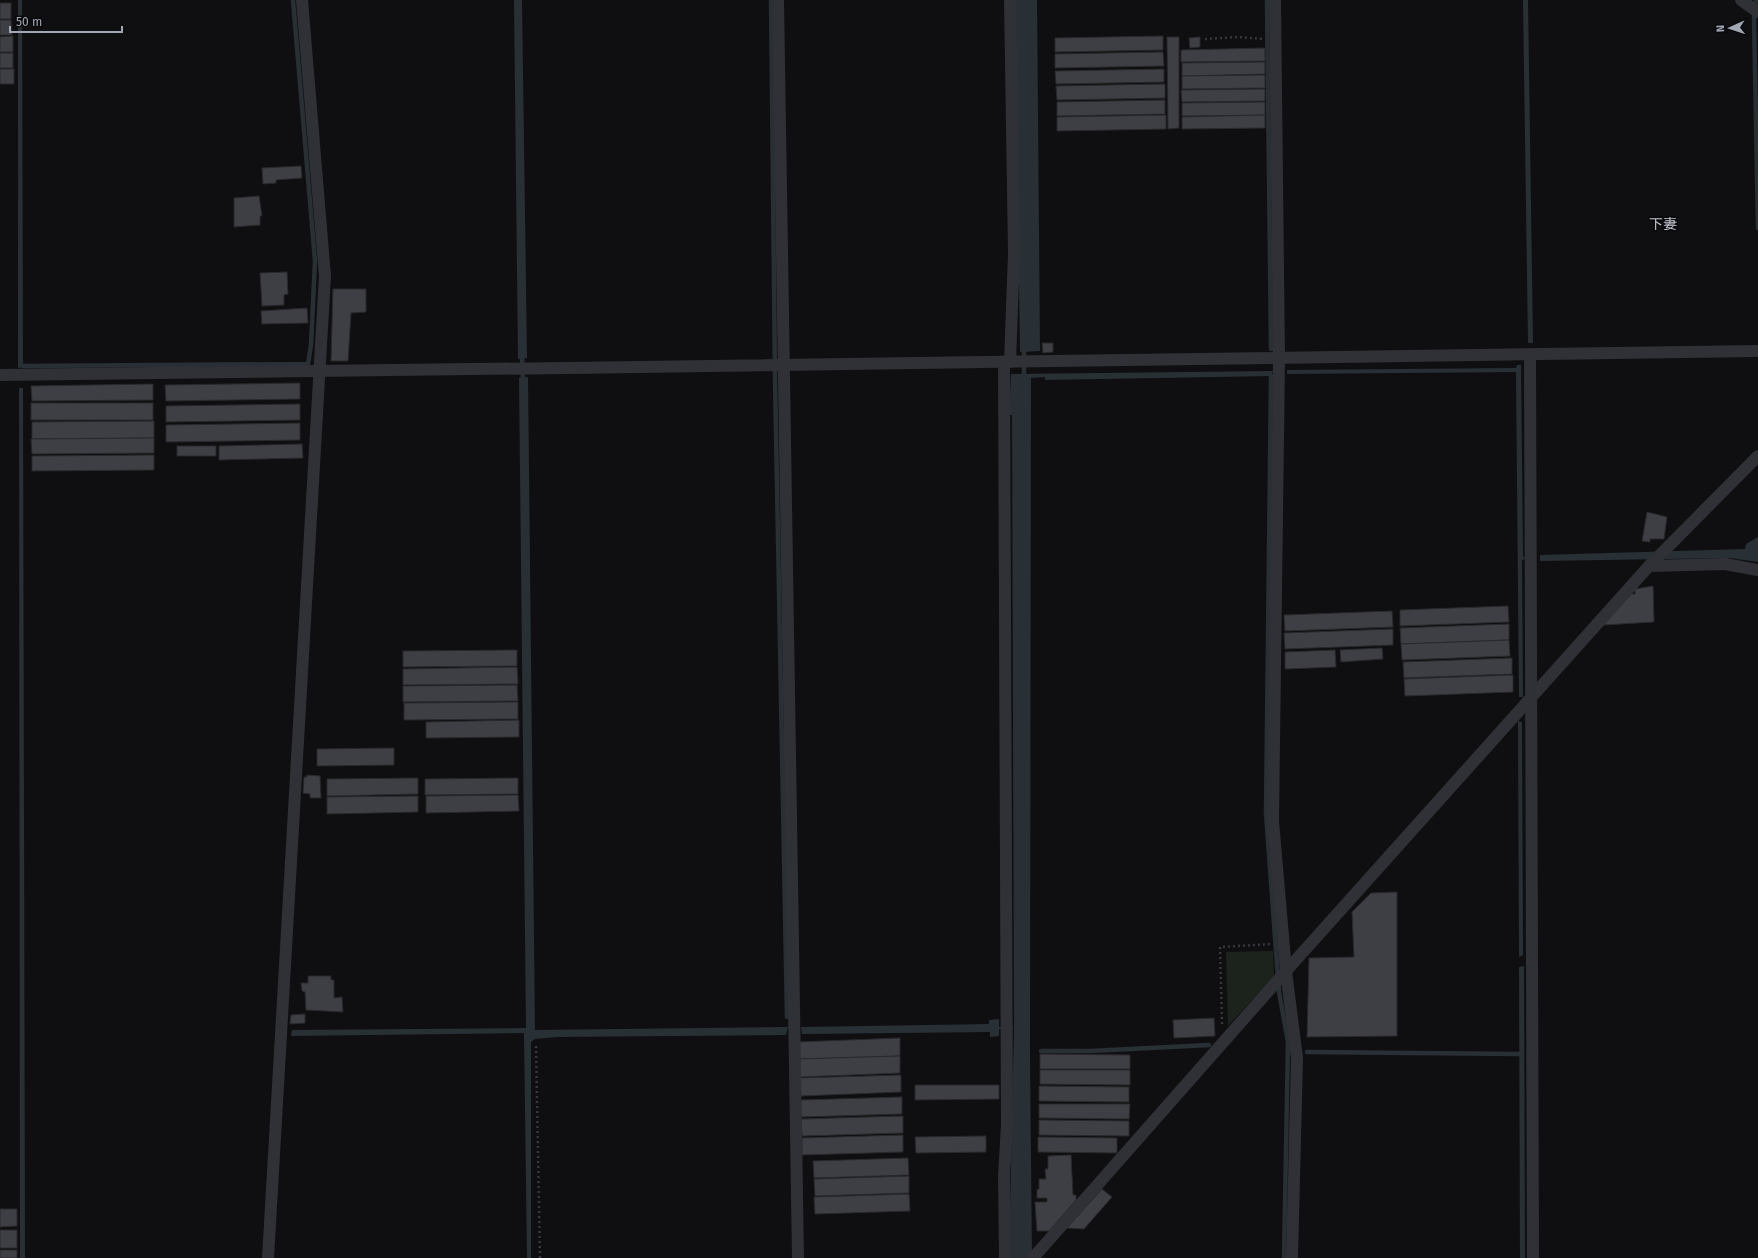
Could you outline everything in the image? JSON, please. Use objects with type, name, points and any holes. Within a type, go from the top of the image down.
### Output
[{"type":"street","points":[[268,1258],[325,276],[302,0]]},
{"type":"street","points":[[778,0],[798,1258]]},
{"type":"street","points":[[1004,1258],[1004,1176],[1007,1125],[1009,362],[1014,253],[1010,0]]},
{"type":"street","points":[[1274,0],[1279,360],[1273,822],[1286,971],[1296,1058],[1292,1258]]},
{"type":"street","points":[[1741,0],[1758,12]]},
{"type":"street","points":[[0,375],[783,364],[1279,360],[1758,351]]},
{"type":"street","points":[[1530,355],[1533,1258]]},
{"type":"street","points":[[1033,1257],[1286,971],[1649,566],[1758,456]]},
{"type":"street","points":[[1649,566],[1725,564],[1758,570]]},
{"type":"path","points":[[1205,39],[1238,37],[1275,40]]},
{"type":"path","points":[[1223,1043],[1220,947],[1284,944]]},
{"type":"path","points":[[536,1046],[540,1258]]},
{"type":"shaded area","points":[[18,0],[22,0],[23,367],[18,368]]},
{"type":"shaded area","points":[[514,0],[522,0],[527,358],[518,359]]},
{"type":"shaded area","points":[[1015,0],[1037,0],[1040,351],[1020,352]]},
{"type":"shaded area","points":[[1523,0],[1528,0],[1533,343],[1528,343]]},
{"type":"shaded area","points":[[1517,365],[1521,365],[1523,556],[1525,559],[1522,560],[1523,697],[1519,697],[1516,372],[1287,374],[1287,370],[1516,368]]},
{"type":"shaded area","points":[[1273,371],[1271,376],[1045,380],[1045,377],[1031,378],[1030,1055],[1032,1258],[1009,1258],[1014,1028],[1012,415],[1009,415],[1011,374]]},
{"type":"shaded area","points":[[528,377],[535,1030],[788,1027],[786,1035],[557,1037],[535,1039],[531,1042],[531,1258],[527,1258],[524,1033],[291,1036],[292,1030],[526,1028],[519,378]]},
{"type":"shaded area","points":[[19,388],[23,388],[25,1258],[20,1258]]},
{"type":"shaded area","points":[[1758,537],[1758,562],[1730,558],[1540,561],[1540,555],[1745,549],[1746,544]]},
{"type":"shaded area","points":[[1518,721],[1522,722],[1523,955],[1519,957]]},
{"type":"shaded area","points":[[1273,951],[1274,976],[1228,1026],[1226,952]]},
{"type":"shaded area","points":[[1524,966],[1525,1258],[1520,1258],[1519,967]]},
{"type":"shaded area","points":[[999,1019],[999,1027],[1013,1026],[1013,1030],[999,1029],[999,1036],[990,1037],[990,1032],[802,1034],[801,1027],[989,1024],[989,1020]]},
{"type":"building","points":[[0,3],[11,3],[11,19],[0,19]]},
{"type":"building","points":[[0,20],[11,20],[12,35],[0,35]]},
{"type":"building","points":[[13,36],[13,52],[0,52],[0,37]]},
{"type":"building","points":[[1163,36],[1163,50],[1055,52],[1055,38]]},
{"type":"building","points":[[1167,37],[1179,37],[1179,128],[1168,129]]},
{"type":"building","points":[[1200,37],[1200,47],[1190,48],[1189,38]]},
{"type":"building","points":[[1265,48],[1265,61],[1181,62],[1181,50]]},
{"type":"building","points":[[1163,52],[1164,66],[1055,68],[1055,54]]},
{"type":"building","points":[[0,53],[13,53],[13,68],[0,68]]},
{"type":"building","points":[[1265,62],[1265,74],[1182,76],[1182,63]]},
{"type":"building","points":[[0,69],[14,69],[14,84],[0,84]]},
{"type":"building","points":[[1164,69],[1164,82],[1056,84],[1055,71]]},
{"type":"building","points":[[1265,75],[1265,88],[1182,89],[1182,76]]},
{"type":"building","points":[[1165,84],[1165,98],[1057,100],[1056,86]]},
{"type":"building","points":[[1265,89],[1265,101],[1182,102],[1181,90]]},
{"type":"building","points":[[1165,100],[1165,114],[1057,116],[1057,102]]},
{"type":"building","points":[[1265,102],[1265,115],[1182,116],[1182,103]]},
{"type":"building","points":[[1166,115],[1166,129],[1057,131],[1057,117]]},
{"type":"building","points":[[1265,115],[1265,128],[1182,129],[1182,117]]},
{"type":"building","points":[[301,166],[302,178],[276,180],[276,183],[263,184],[262,168]]},
{"type":"building","points":[[259,196],[262,216],[260,216],[260,225],[234,227],[234,198]]},
{"type":"building","points":[[287,272],[288,294],[284,295],[284,305],[262,306],[260,273]]},
{"type":"building","points":[[333,289],[366,289],[366,312],[351,313],[348,361],[331,361]]},
{"type":"building","points":[[307,308],[308,323],[262,324],[261,311]]},
{"type":"building","points":[[1042,343],[1053,343],[1053,352],[1043,353]]},
{"type":"building","points":[[300,383],[300,399],[166,401],[165,385]]},
{"type":"building","points":[[153,384],[153,400],[32,401],[31,386]]},
{"type":"building","points":[[31,403],[153,403],[153,420],[31,420]]},
{"type":"building","points":[[300,404],[300,420],[166,422],[166,406]]},
{"type":"building","points":[[154,421],[154,438],[32,439],[32,422]]},
{"type":"building","points":[[300,423],[300,440],[166,442],[166,425]]},
{"type":"building","points":[[154,438],[154,453],[32,454],[31,439]]},
{"type":"building","points":[[302,444],[303,458],[219,460],[219,446]]},
{"type":"building","points":[[177,446],[216,446],[216,456],[177,456]]},
{"type":"building","points":[[154,455],[154,470],[32,471],[32,456]]},
{"type":"building","points":[[1647,512],[1667,517],[1664,539],[1650,539],[1650,542],[1642,541]]},
{"type":"building","points":[[1653,586],[1654,622],[1603,625],[1631,594],[1635,594],[1635,589]]},
{"type":"building","points":[[1508,606],[1509,622],[1400,626],[1400,610]]},
{"type":"building","points":[[1392,611],[1393,627],[1285,631],[1284,615]]},
{"type":"building","points":[[1509,624],[1509,640],[1401,644],[1400,628]]},
{"type":"building","points":[[1393,629],[1393,645],[1285,649],[1284,633]]},
{"type":"building","points":[[1509,640],[1510,656],[1402,660],[1401,644]]},
{"type":"building","points":[[1382,648],[1383,659],[1341,662],[1340,650]]},
{"type":"building","points":[[517,650],[517,666],[403,667],[403,651]]},
{"type":"building","points":[[1335,650],[1336,667],[1285,669],[1285,652]]},
{"type":"building","points":[[1512,658],[1512,674],[1404,678],[1403,662]]},
{"type":"building","points":[[517,667],[518,684],[403,685],[403,669]]},
{"type":"building","points":[[1513,675],[1513,692],[1405,696],[1404,679]]},
{"type":"building","points":[[517,685],[518,701],[403,702],[403,686]]},
{"type":"building","points":[[518,702],[518,719],[404,720],[404,703]]},
{"type":"building","points":[[519,720],[519,737],[426,738],[426,722]]},
{"type":"building","points":[[394,748],[394,765],[317,766],[317,749]]},
{"type":"building","points":[[307,775],[320,776],[321,798],[310,798],[310,794],[303,793],[304,777],[307,777]]},
{"type":"building","points":[[418,778],[418,794],[327,796],[327,779]]},
{"type":"building","points":[[518,778],[518,794],[425,795],[425,779]]},
{"type":"building","points":[[518,795],[519,811],[426,813],[426,796]]},
{"type":"building","points":[[418,796],[418,812],[327,814],[327,797]]},
{"type":"building","points":[[1397,892],[1397,1036],[1307,1037],[1309,958],[1354,957],[1352,912],[1371,893]]},
{"type":"building","points":[[308,976],[331,976],[331,980],[334,980],[334,998],[342,997],[343,1012],[306,1010],[305,992],[302,991],[301,983],[308,983]]},
{"type":"building","points":[[305,1014],[305,1023],[290,1024],[291,1015]]},
{"type":"building","points":[[1214,1018],[1215,1036],[1174,1038],[1173,1020]]},
{"type":"building","points":[[900,1038],[900,1056],[799,1059],[798,1042]]},
{"type":"building","points":[[1040,1054],[1130,1055],[1130,1069],[1040,1069]]},
{"type":"building","points":[[900,1056],[900,1073],[799,1077],[798,1059]]},
{"type":"building","points":[[1040,1070],[1130,1070],[1130,1085],[1040,1084]]},
{"type":"building","points":[[901,1075],[901,1092],[800,1096],[799,1078]]},
{"type":"building","points":[[915,1085],[999,1085],[999,1099],[915,1100]]},
{"type":"building","points":[[1039,1086],[1129,1087],[1129,1102],[1039,1101]]},
{"type":"building","points":[[902,1097],[902,1114],[801,1117],[801,1100]]},
{"type":"building","points":[[1039,1104],[1130,1104],[1129,1119],[1039,1118]]},
{"type":"building","points":[[903,1116],[903,1133],[802,1136],[801,1119]]},
{"type":"building","points":[[1039,1120],[1129,1121],[1129,1136],[1039,1135]]},
{"type":"building","points":[[903,1135],[903,1152],[802,1155],[802,1138]]},
{"type":"building","points":[[986,1136],[986,1152],[916,1153],[915,1137]]},
{"type":"building","points":[[1038,1137],[1117,1138],[1117,1153],[1038,1152]]},
{"type":"building","points":[[1071,1155],[1073,1195],[1076,1195],[1076,1200],[1049,1231],[1037,1231],[1035,1202],[1047,1202],[1047,1198],[1037,1198],[1037,1190],[1039,1189],[1039,1179],[1046,1179],[1045,1169],[1048,1169],[1048,1156]]},
{"type":"building","points":[[908,1158],[909,1175],[814,1178],[813,1161]]},
{"type":"building","points":[[909,1176],[909,1193],[815,1196],[814,1179]]},
{"type":"building","points":[[1102,1189],[1112,1197],[1084,1229],[1067,1228]]},
{"type":"building","points":[[909,1194],[910,1211],[815,1214],[814,1197]]},
{"type":"building","points":[[0,1209],[17,1209],[17,1226],[0,1227]]},
{"type":"building","points":[[0,1230],[17,1230],[17,1248],[0,1248]]},
{"type":"building","points":[[0,1250],[17,1250],[17,1258],[0,1258]]},
{"type":"waterway","points":[[23,366],[308,364],[311,345],[315,261],[293,0]]},
{"type":"waterway","points":[[771,0],[775,378],[787,1017]]},
{"type":"waterway","points":[[1267,0],[1271,349]]},
{"type":"waterway","points":[[1756,0],[1754,18],[1758,228]]},
{"type":"waterway","points":[[1024,348],[1024,380]]},
{"type":"waterway","points":[[522,354],[523,382]]},
{"type":"waterway","points":[[1271,376],[1266,813],[1279,992],[1288,1042],[1284,1258]]},
{"type":"waterway","points":[[1041,1051],[1090,1051],[1209,1045]]},
{"type":"waterway","points":[[1307,1052],[1519,1054]]},
{"type":"district","name":"下妻","points":[[1663,224]]}]
